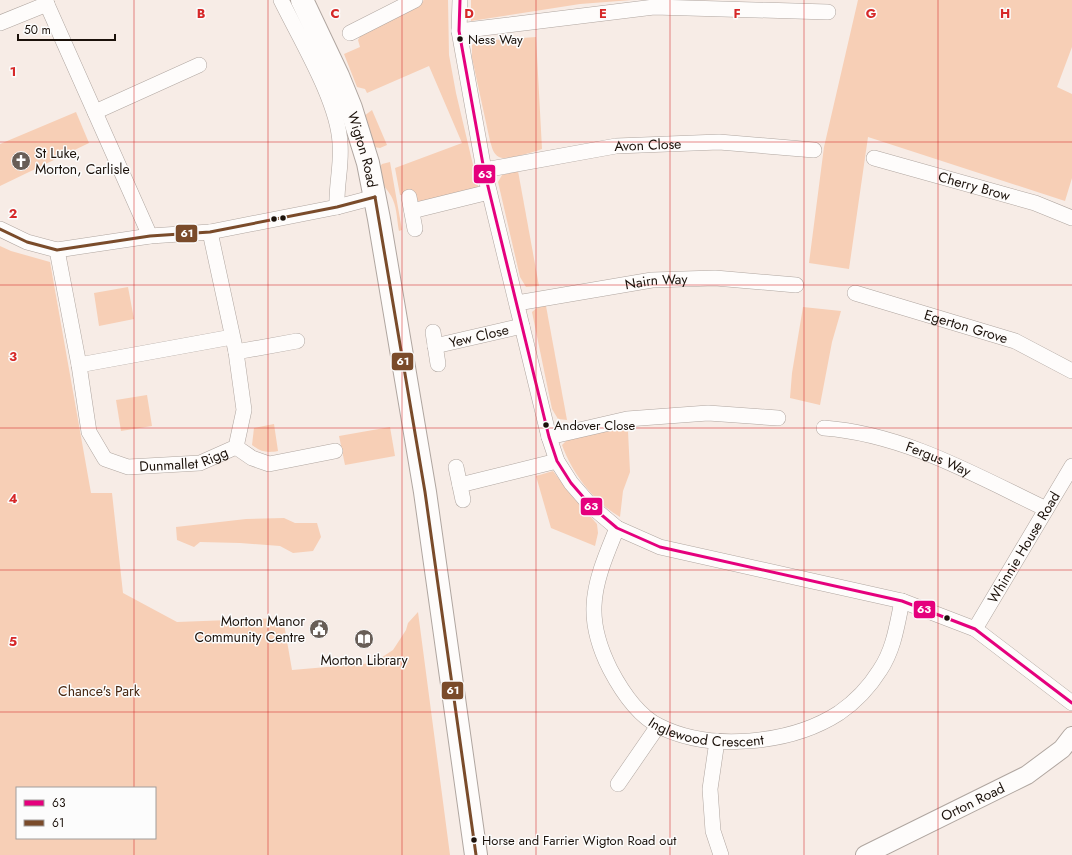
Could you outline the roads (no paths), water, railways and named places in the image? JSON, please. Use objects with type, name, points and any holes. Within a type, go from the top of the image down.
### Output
[{"type":"main road","name":"Wigton Road","points":[[302,0],[335,69],[351,108],[368,163],[424,486],[476,855]]},
{"type":"street","name":"Wigton Road","points":[[281,0],[329,98],[336,120],[340,143],[340,166],[336,191],[337,207]]},
{"type":"street","points":[[350,33],[415,0]]},
{"type":"street","points":[[460,0],[459,32],[484,170],[549,437],[557,461],[571,483],[587,502],[617,528],[660,547],[902,601],[975,628],[1072,703]]},
{"type":"street","points":[[0,22],[46,2],[150,236]]},
{"type":"street","points":[[459,32],[654,7],[828,12]]},
{"type":"street","points":[[95,112],[199,65]]},
{"type":"street","name":"Avon Close","points":[[484,170],[616,146],[719,142],[814,150]]},
{"type":"street","name":"Cherry Brow","points":[[874,158],[1035,203],[1072,218]]},
{"type":"street","points":[[415,229],[410,204],[489,192]]},
{"type":"street","points":[[0,229],[27,242],[57,250],[150,236],[210,232],[337,207],[374,197]]},
{"type":"street","name":"Dunmallet Rigg","points":[[57,250],[79,365],[89,432],[105,459],[128,467],[200,463],[236,447],[244,410],[236,352],[210,232]]},
{"type":"street","name":"Nairn Way","points":[[517,303],[652,280],[715,278],[796,285]]},
{"type":"street","name":"Egerton Grove","points":[[855,293],[1015,341],[1072,371]]},
{"type":"street","name":"Yew Close","points":[[438,364],[434,339],[522,326]]},
{"type":"street","points":[[79,365],[232,337]]},
{"type":"street","points":[[236,352],[297,341]]},
{"type":"street","points":[[549,437],[627,419],[708,414],[778,418]]},
{"type":"street","name":"Fergus Way","points":[[824,428],[851,430],[926,451],[1046,509]]},
{"type":"street","points":[[236,447],[252,458],[269,464],[335,451]]},
{"type":"street","points":[[460,485],[557,461]]},
{"type":"street","name":"Whinnie House Road","points":[[975,628],[1072,466]]},
{"type":"street","points":[[456,467],[462,500]]},
{"type":"street","name":"Inglewood Crescent","points":[[617,528],[603,562],[598,582],[594,606],[595,632],[603,654],[615,678],[632,703],[658,726],[687,736],[717,741],[759,740],[797,732],[839,713],[862,694],[880,670],[888,656],[894,640],[902,601]]},
{"type":"street","points":[[618,784],[658,726]]},
{"type":"street","name":"Orton Road","points":[[865,855],[889,850],[1027,775],[1062,749],[1072,736]]},
{"type":"street","points":[[717,741],[710,789],[713,832],[721,855]]},
{"type":"place","name":"Ness Way","points":[[460,39]]},
{"type":"place","name":"St Luke, Morton, Carlisle","points":[[21,161]]},
{"type":"place","name":"Andover Close","points":[[546,425]]},
{"type":"place","name":"Morton Manor Community Centre","points":[[319,629]]},
{"type":"place","name":"Morton Library","points":[[364,639]]},
{"type":"place","name":"Horse and Farrier Wigton Road out","points":[[474,840]]},
{"type":"park label","name":"Chance's Park","points":[[99,691]]}]
